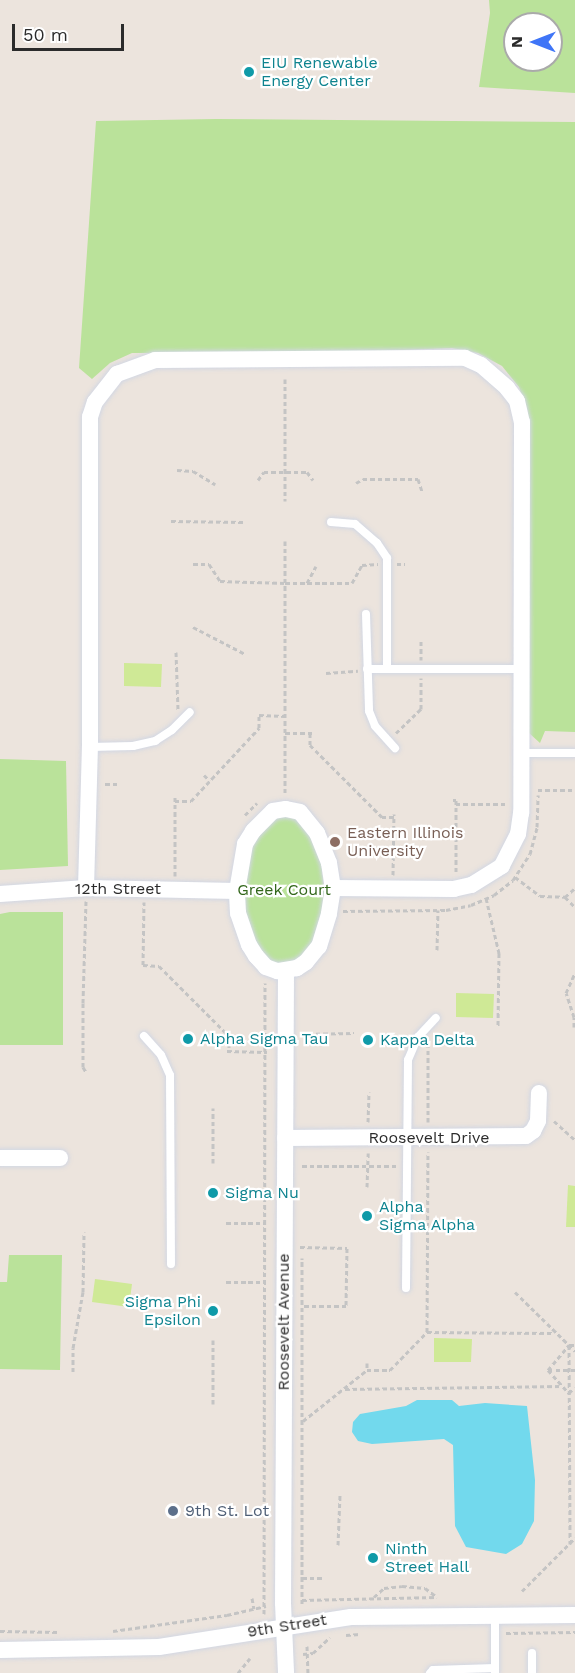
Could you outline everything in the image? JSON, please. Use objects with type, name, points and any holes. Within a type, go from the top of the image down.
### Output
[{"type":"street","points":[[86,888],[90,747],[90,417],[95,402],[117,374],[155,360],[465,358],[496,376],[517,401],[522,422],[521,813],[518,834],[502,866],[471,885],[454,889],[333,888]]},
{"type":"street","points":[[286,809],[300,812],[317,833],[329,863],[333,888],[329,914],[319,946],[306,962],[286,971],[266,967],[256,956],[238,913],[237,891],[245,844],[253,831],[273,811],[286,809]]},
{"type":"street","name":"12th Street","points":[[0,894],[86,888],[237,891]]},
{"type":"street","name":"Roosevelt Avenue","points":[[286,971],[284,1626],[286,1673]]},
{"type":"street","name":"Roosevelt Drive","points":[[285,1138],[526,1136],[536,1126],[539,1100]]},
{"type":"street","points":[[0,1158],[60,1158]]},
{"type":"street","name":"9th Street","points":[[0,1650],[159,1647],[284,1626],[358,1617],[575,1615]]},
{"type":"lane","points":[[331,522],[355,524],[363,529],[377,543],[387,558],[387,669]]},
{"type":"lane","points":[[366,614],[369,711],[375,726],[395,748]]},
{"type":"lane","points":[[367,670],[522,669]]},
{"type":"lane","points":[[90,747],[133,746],[155,741],[172,730],[187,714]]},
{"type":"lane","points":[[521,753],[575,753]]},
{"type":"lane","points":[[406,1288],[408,1060],[418,1037],[436,1018]]},
{"type":"lane","points":[[144,1036],[161,1054],[171,1076],[171,1264]]},
{"type":"lane","points":[[430,1673],[433,1670],[495,1671],[495,1616]]},
{"type":"lane","points":[[532,1653],[532,1673]]},
{"type":"path","points":[[285,379],[285,501]]},
{"type":"path","points":[[177,470],[192,471],[215,484]]},
{"type":"path","points":[[258,480],[264,472],[307,472],[313,480]]},
{"type":"path","points":[[356,483],[363,479],[418,479],[422,491]]},
{"type":"path","points":[[171,521],[243,522]]},
{"type":"path","points":[[279,794],[285,794],[285,541]]},
{"type":"path","points":[[193,564],[208,564],[220,582],[352,583],[362,565],[405,564]]},
{"type":"path","points":[[307,583],[316,566]]},
{"type":"path","points":[[192,627],[244,654]]},
{"type":"path","points":[[389,740],[421,709],[421,641]]},
{"type":"path","points":[[176,652],[176,708],[187,714]]},
{"type":"path","points":[[326,673],[367,670]]},
{"type":"path","points":[[175,878],[175,799],[190,801],[210,781],[224,763],[259,728],[258,715],[285,716]]},
{"type":"path","points":[[285,732],[311,733],[310,745],[382,817],[394,815],[393,880]]},
{"type":"path","points":[[236,743],[241,748]]},
{"type":"path","points":[[330,765],[335,761]]},
{"type":"path","points":[[204,775],[210,781]]},
{"type":"path","points":[[97,784],[118,784]]},
{"type":"path","points":[[342,917],[344,911],[350,910],[457,909],[486,899],[515,877],[534,845],[538,789],[575,790]]},
{"type":"path","points":[[361,796],[365,792]]},
{"type":"path","points":[[240,823],[249,810],[264,799]]},
{"type":"path","points":[[453,800],[456,800],[456,879]]},
{"type":"path","points":[[456,804],[508,804]]},
{"type":"path","points":[[515,877],[540,896],[565,897],[575,907]]},
{"type":"path","points":[[86,888],[83,1067],[86,1072]]},
{"type":"path","points":[[565,897],[575,888]]},
{"type":"path","points":[[483,890],[500,952],[497,966],[498,1026]]},
{"type":"path","points":[[144,901],[144,966],[159,966],[222,1028],[229,1036],[228,1051],[273,1052]]},
{"type":"path","points":[[437,950],[438,901]]},
{"type":"path","points":[[574,1027],[574,1016],[566,993],[575,973]]},
{"type":"path","points":[[258,978],[265,981],[264,1614]]},
{"type":"path","points":[[302,1023],[302,1045]]},
{"type":"path","points":[[302,1421],[367,1370],[390,1370],[427,1332],[428,1027]]},
{"type":"path","points":[[296,1034],[354,1033]]},
{"type":"path","points":[[539,1100],[575,1140]]},
{"type":"path","points":[[213,1108],[213,1162]]},
{"type":"path","points":[[302,1138],[302,1177]]},
{"type":"path","points":[[302,1166],[428,1166]]},
{"type":"path","points":[[226,1223],[273,1223]]},
{"type":"path","points":[[73,1372],[73,1348],[83,1292],[84,1232]]},
{"type":"path","points":[[302,1236],[302,1578],[300,1602],[374,1597],[437,1597],[425,1588],[402,1586],[384,1588],[374,1597]]},
{"type":"path","points":[[293,1247],[347,1248],[348,1275],[346,1306],[295,1306]]},
{"type":"path","points":[[226,1282],[273,1282]]},
{"type":"path","points":[[516,1292],[575,1352]]},
{"type":"path","points":[[427,1332],[554,1333]]},
{"type":"path","points":[[213,1340],[213,1404]]},
{"type":"path","points":[[569,1345],[570,1544]]},
{"type":"path","points":[[548,1370],[569,1345],[575,1345]]},
{"type":"path","points":[[367,1363],[367,1370]]},
{"type":"path","points":[[548,1370],[575,1370]]},
{"type":"path","points":[[548,1370],[569,1393]]},
{"type":"path","points":[[343,1389],[561,1386]]},
{"type":"path","points":[[569,1393],[575,1387]]},
{"type":"path","points":[[570,1472],[575,1472]]},
{"type":"path","points":[[338,1545],[340,1496]]},
{"type":"path","points":[[522,1591],[575,1538]]},
{"type":"path","points":[[302,1578],[322,1578]]},
{"type":"path","points":[[252,1598],[254,1609]]},
{"type":"path","points":[[103,1631],[132,1630],[271,1606]]},
{"type":"path","points":[[0,1631],[60,1632]]},
{"type":"path","points":[[504,1633],[575,1632]]},
{"type":"path","points":[[342,1635],[365,1634]]},
{"type":"path","points":[[305,1654],[313,1653],[328,1637],[334,1636]]},
{"type":"path","points":[[307,1646],[305,1654],[309,1673]]},
{"type":"path","points":[[238,1673],[250,1658]]},
{"type":"green space","points":[[489,0],[575,0],[575,93],[479,87],[490,13]]},
{"type":"green space","points":[[216,119],[575,122],[575,732],[545,731],[540,743],[529,733],[530,427],[527,409],[519,387],[502,366],[478,353],[452,348],[330,353],[132,353],[110,363],[92,379],[79,368],[96,121]]},
{"type":"green space","points":[[124,663],[162,664],[161,687],[124,686]]},
{"type":"green space","points":[[0,759],[66,761],[68,866],[0,870]]},
{"type":"green space","name":"Greek Court","points":[[292,816],[308,829],[321,859],[325,900],[313,941],[300,959],[281,965],[268,961],[248,928],[243,892],[253,842],[273,817]]},
{"type":"green space","points":[[63,912],[63,1045],[0,1045],[0,914]]},
{"type":"green space","points":[[456,993],[494,994],[493,1018],[456,1017]]},
{"type":"green space","points":[[568,1185],[575,1186],[575,1227],[566,1227]]},
{"type":"green space","points":[[9,1255],[62,1255],[60,1370],[0,1369],[0,1282],[7,1282]]},
{"type":"green space","points":[[95,1279],[132,1284],[129,1307],[92,1302]]},
{"type":"green space","points":[[434,1338],[472,1339],[471,1362],[434,1362]]},
{"type":"water","points":[[417,1400],[452,1400],[459,1406],[485,1403],[527,1406],[535,1480],[534,1521],[522,1544],[506,1554],[466,1547],[455,1526],[453,1445],[444,1439],[372,1444],[358,1441],[352,1432],[353,1422],[360,1414],[406,1406]]},
{"type":"place","name":"EIU Renewable Energy Center","points":[[249,72]]},
{"type":"place","name":"Eastern Illinois University","points":[[335,842]]},
{"type":"place","name":"Alpha Sigma Tau","points":[[188,1039]]},
{"type":"place","name":"Kappa Delta","points":[[368,1040]]},
{"type":"place","name":"Sigma Nu","points":[[213,1193]]},
{"type":"place","name":"Alpha Sigma Alpha","points":[[367,1216]]},
{"type":"place","name":"Sigma Phi Epsilon","points":[[213,1311]]},
{"type":"place","name":"9th St. Lot","points":[[173,1511]]},
{"type":"place","name":"Ninth Street Hall","points":[[373,1558]]}]
